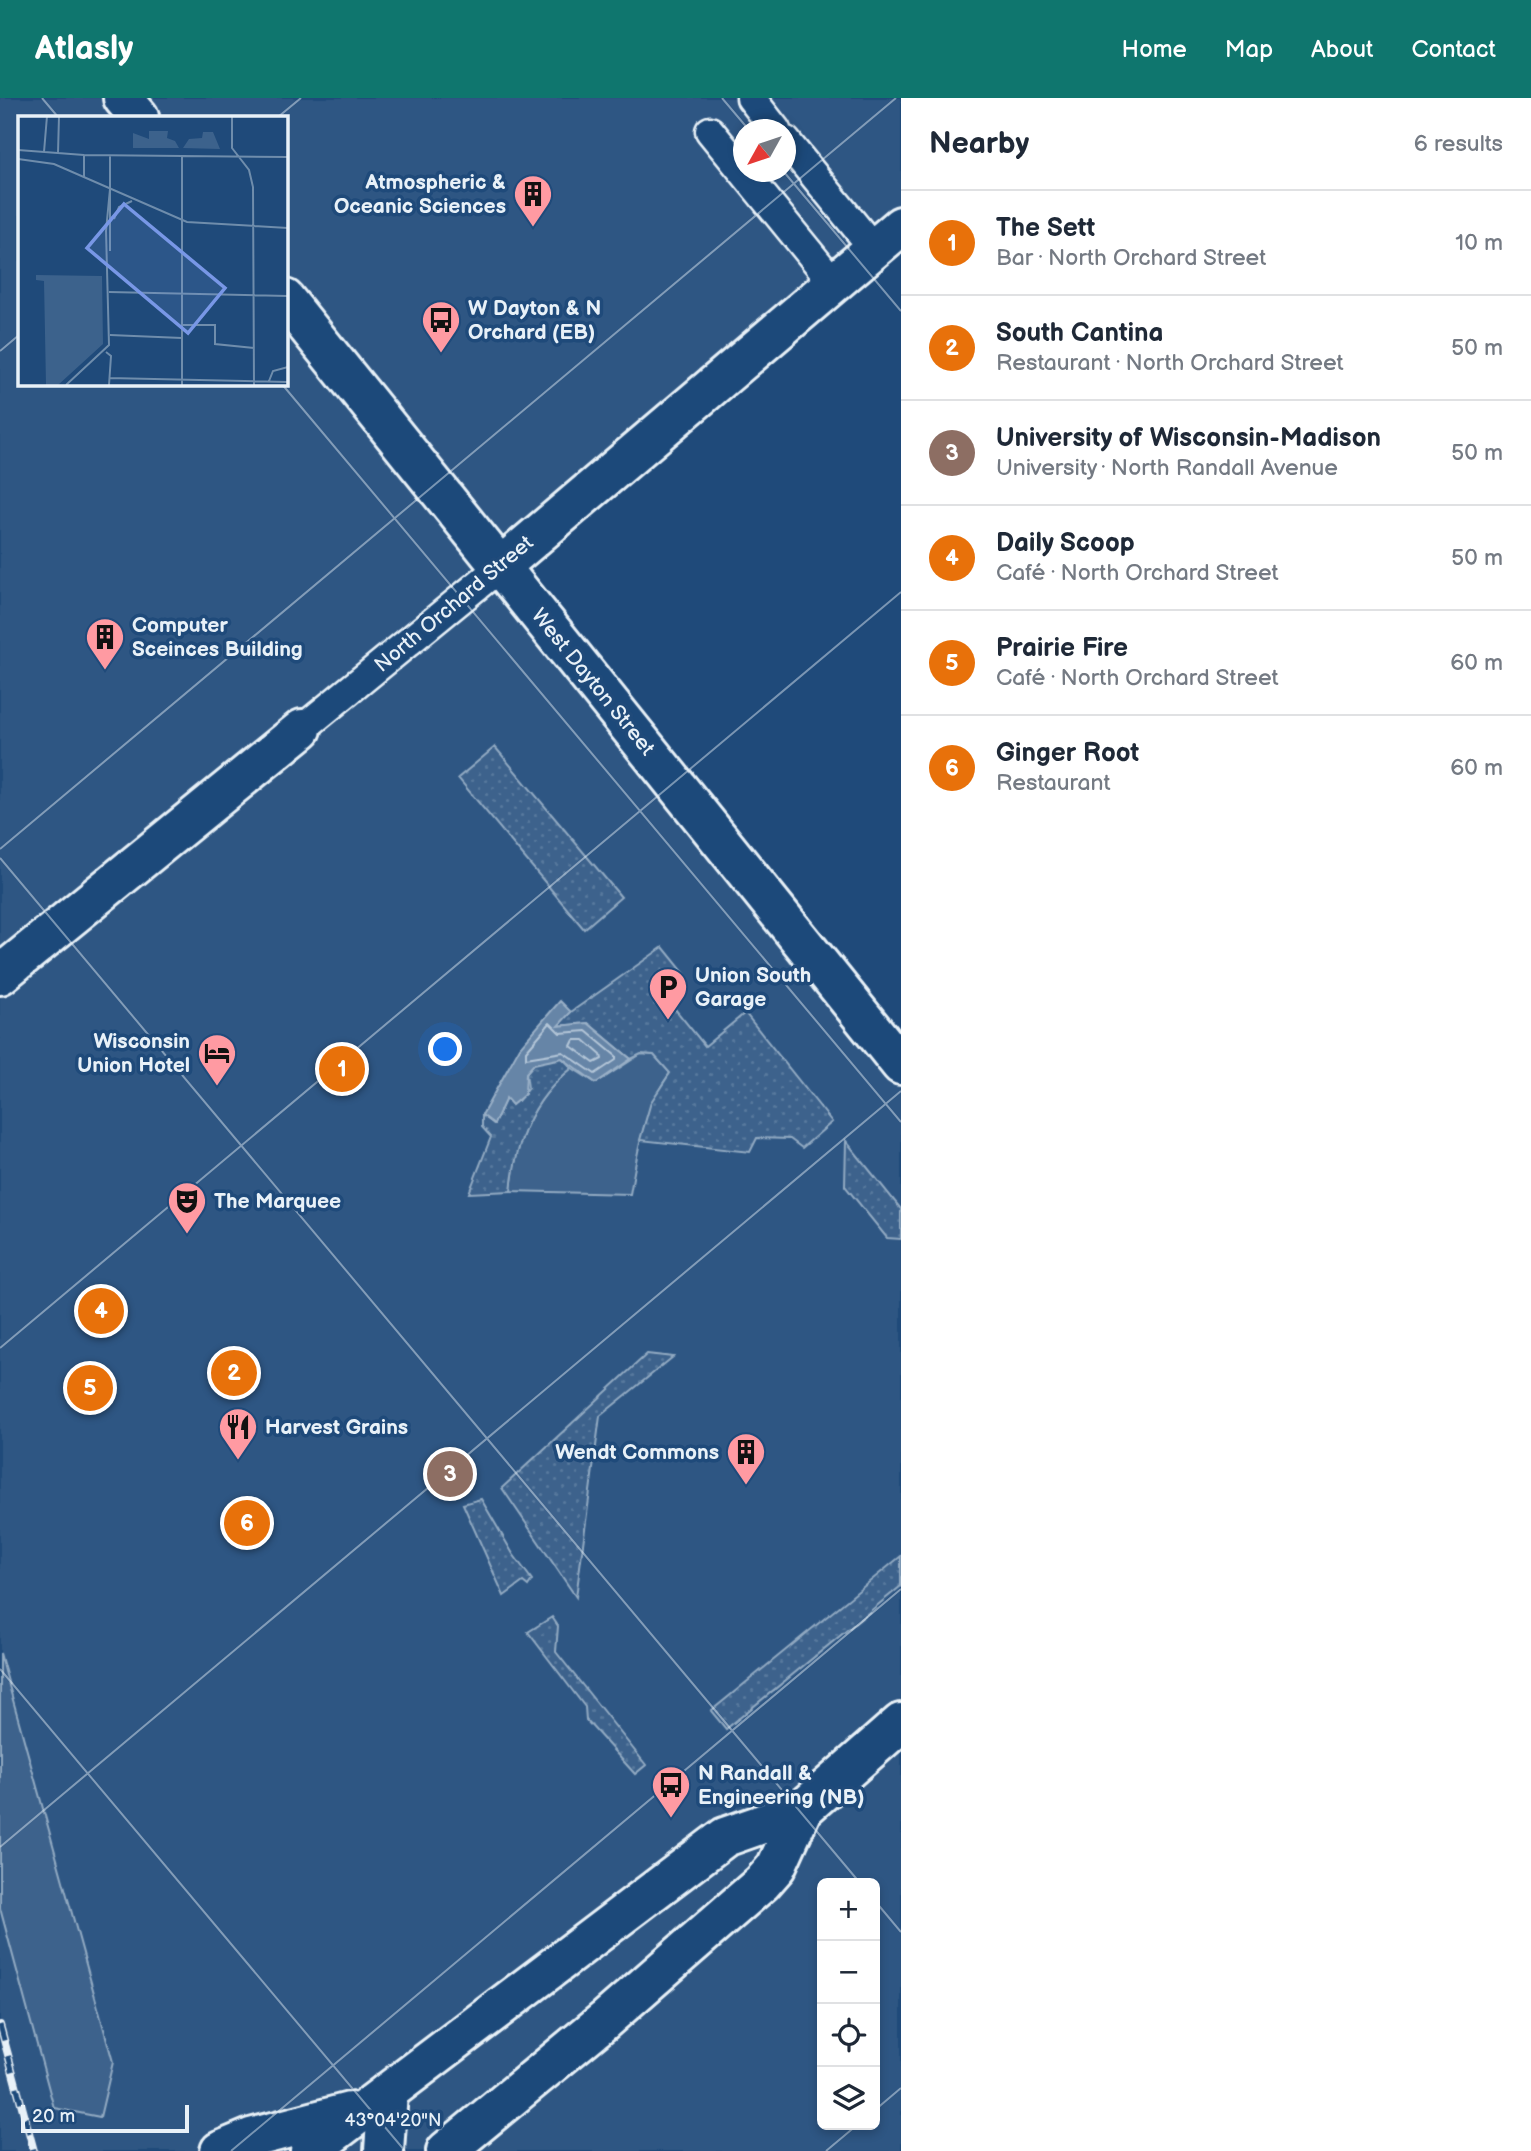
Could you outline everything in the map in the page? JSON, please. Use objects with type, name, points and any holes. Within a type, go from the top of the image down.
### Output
[{"type":"street","points":[[123,98],[138,116]]},
{"type":"street","name":"North Orchard Street","points":[[500,567],[888,237]]},
{"type":"street","name":"West Dayton Street","points":[[287,301],[901,1065]]},
{"type":"street","name":"North Orchard Street","points":[[0,975],[302,729]]},
{"type":"street","points":[[310,2151],[725,1837],[802,1810],[901,1723]]},
{"type":"street","points":[[446,2151],[606,2020],[762,1882],[776,1867],[802,1810]]},
{"type":"street","points":[[220,2151],[251,2138],[376,2101]]},
{"type":"street","points":[[376,2101],[384,2151]]},
{"type":"lane","points":[[751,98],[767,119]]},
{"type":"lane","points":[[710,131],[834,283]]},
{"type":"lane","points":[[796,150],[888,237]]},
{"type":"lane","name":"North Orchard Street","points":[[302,729],[500,567]]},
{"type":"shaded area","points":[[0,98],[901,98],[901,225],[500,567],[901,1065],[901,2151],[0,2151]]},
{"type":"shaded area","points":[[495,747],[621,897],[584,929],[458,778]]},
{"type":"shaded area","points":[[663,947],[685,974],[662,993],[705,1046],[745,1013],[832,1122],[802,1148],[790,1139],[757,1138],[750,1152],[640,1140],[651,1102],[670,1073],[654,1055],[641,1054],[631,1059],[588,1023],[557,1026],[571,1012]]},
{"type":"shaded area","points":[[641,1054],[654,1055],[670,1073],[653,1101],[648,1116],[630,1194],[511,1191],[517,1155],[528,1122],[558,1080],[572,1068],[596,1083]]},
{"type":"shaded area","points":[[562,1058],[572,1068],[546,1094],[528,1122],[517,1155],[511,1191],[469,1193],[491,1137],[482,1127],[482,1115],[494,1124],[506,1098],[518,1101],[528,1088],[526,1073],[534,1063]]},
{"type":"shaded area","points":[[846,1141],[901,1209],[901,1239],[887,1238],[845,1186]]},
{"type":"shaded area","points":[[647,1354],[673,1357],[600,1416],[576,1597],[502,1488]]},
{"type":"shaded area","points":[[481,1499],[513,1554],[532,1580],[528,1586],[523,1582],[504,1596],[463,1504]]},
{"type":"shaded area","points":[[901,1556],[901,1586],[726,1729],[711,1711]]},
{"type":"shaded area","points":[[552,1617],[558,1626],[556,1652],[646,1765],[635,1774],[586,1720],[585,1707],[528,1632]]},
{"type":"shaded area","points":[[0,1653],[113,2062],[100,2117],[54,2108],[0,1908]]},
{"type":"water","points":[[560,1001],[571,1012],[558,1026],[588,1023],[631,1059],[596,1083],[562,1058],[534,1064],[526,1073],[525,1094],[512,1105],[506,1098],[494,1124],[482,1115],[520,1047]]},
{"type":"railway","points":[[0,2025],[34,2151]]},
{"type":"place","name":"Atmospheric & Oceanic Sciences","points":[[533,228]]},
{"type":"place","name":"W Dayton & N Orchard (EB)","points":[[441,354]]},
{"type":"place","name":"Computer Sceinces Building","points":[[105,671]]},
{"type":"place","name":"Union South Garage","points":[[668,1021]]},
{"type":"place","name":"The Sett","points":[[342,1069]]},
{"type":"place","name":"Wisconsin Union Hotel","points":[[217,1087]]},
{"type":"place","name":"The Marquee","points":[[187,1235]]},
{"type":"place","name":"Daily Scoop","points":[[101,1311]]},
{"type":"place","name":"South Cantina","points":[[234,1373]]},
{"type":"place","name":"Prairie Fire","points":[[90,1388]]},
{"type":"place","name":"Harvest Grains","points":[[238,1461]]},
{"type":"place","name":"University of Wisconsin-Madison","points":[[450,1474]]},
{"type":"place","name":"Wendt Commons","points":[[746,1486]]},
{"type":"place","name":"Ginger Root","points":[[247,1523]]},
{"type":"place","name":"N Randall & Engineering (NB)","points":[[671,1819]]}]
